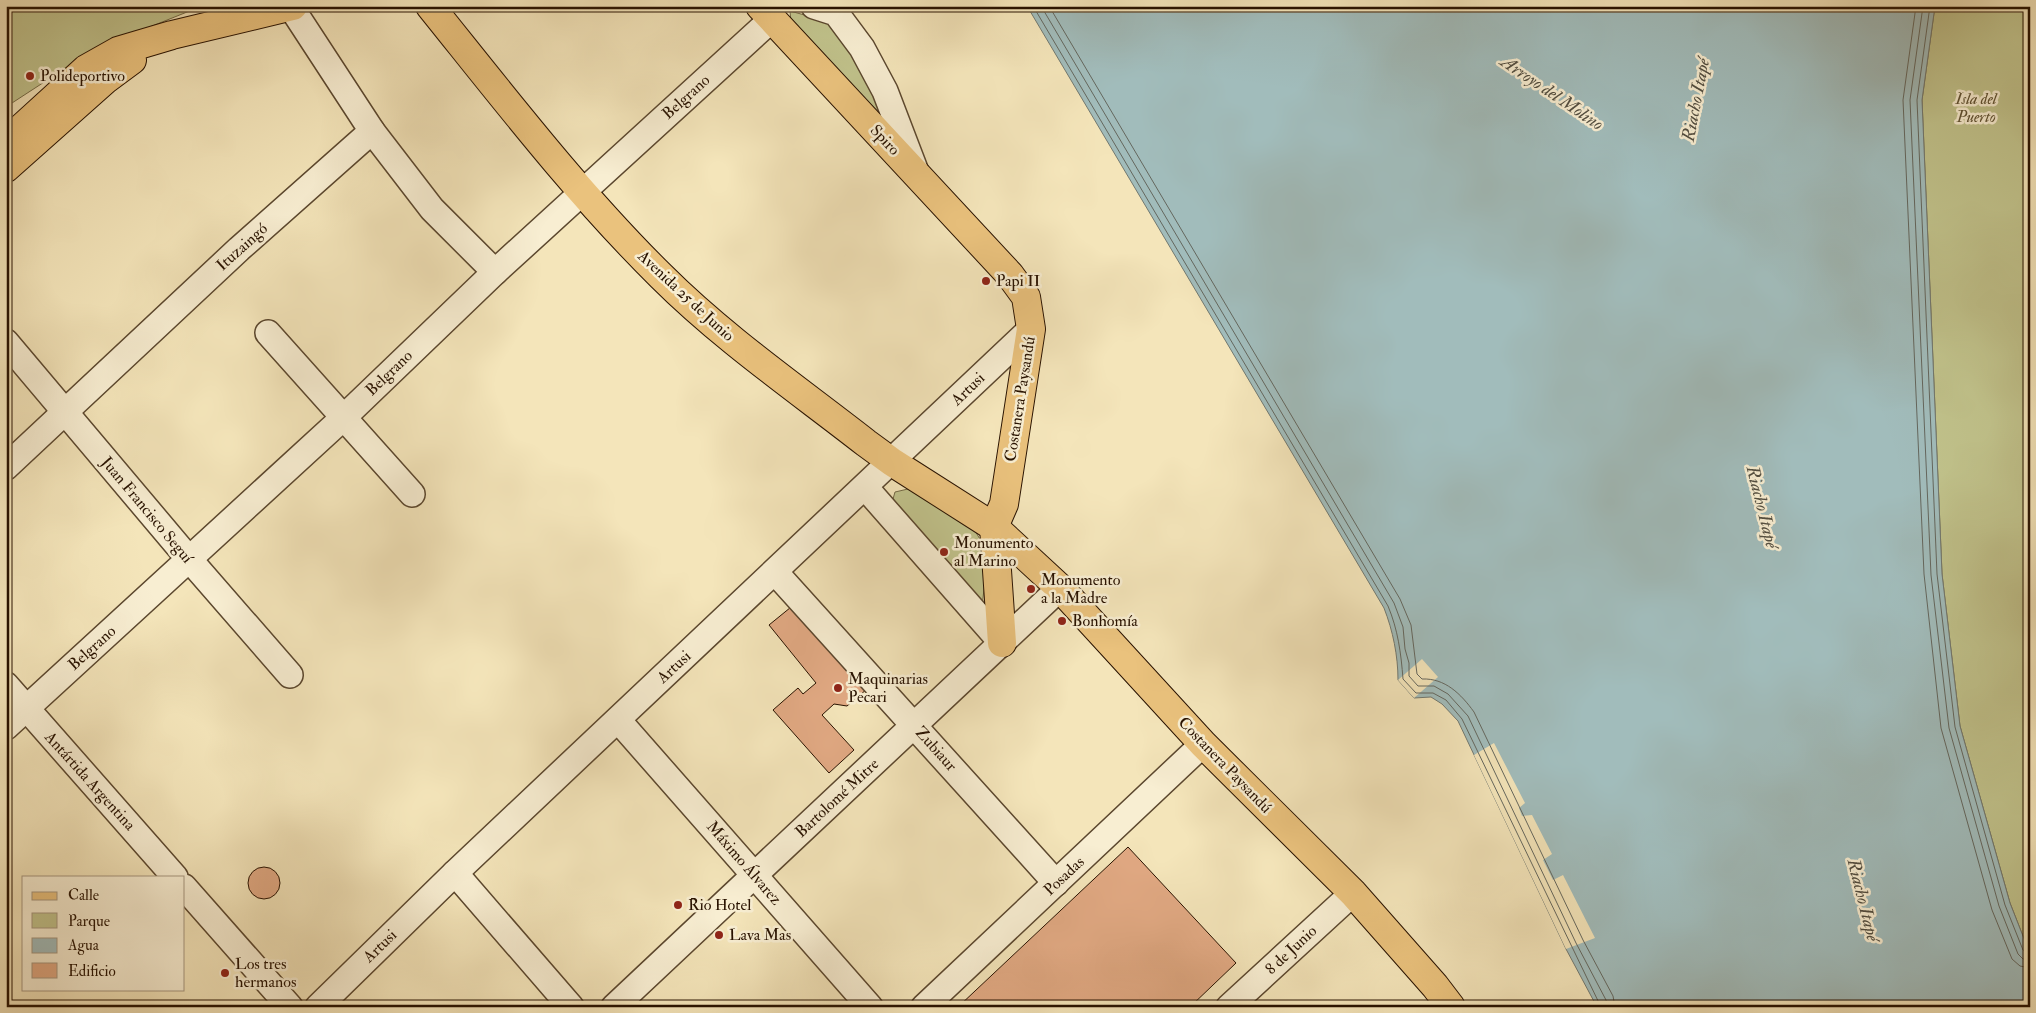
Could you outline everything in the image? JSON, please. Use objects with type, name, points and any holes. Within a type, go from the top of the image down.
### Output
[{"type":"main road","points":[[6,142],[86,69],[118,52],[172,35],[292,6]]},
{"type":"main road","name":"Avenida 25 de Junio","points":[[430,6],[508,103],[607,220],[662,277],[712,324],[892,462],[994,527]]},
{"type":"main road","name":"Spiro","points":[[766,13],[1010,275]]},
{"type":"main road","points":[[6,168],[104,80],[172,35]]},
{"type":"main road","points":[[6,118],[37,114]]},
{"type":"main road","name":"Costanera Paysandú","points":[[1002,643],[994,527],[1004,504],[1031,329],[1026,297],[1010,275]]},
{"type":"main road","name":"Costanera Paysandú","points":[[994,527],[1060,588],[1203,744],[1353,893],[1435,986],[1450,1007]]},
{"type":"street","points":[[292,6],[372,131],[432,209],[495,272]]},
{"type":"street","points":[[814,6],[836,13],[862,48],[885,91],[916,174]]},
{"type":"street","name":"Belgrano","points":[[6,727],[343,418],[495,272],[583,192],[766,13]]},
{"type":"street","name":"Ituzaingó","points":[[6,467],[239,249],[372,131]]},
{"type":"street","name":"Artusi","points":[[318,1007],[455,873],[1031,329]]},
{"type":"street","points":[[268,334],[412,494]]},
{"type":"street","name":"Juan Francisco Seguí","points":[[6,342],[189,559],[290,675]]},
{"type":"street","points":[[865,487],[1002,643]]},
{"type":"street","name":"Zubiaur","points":[[775,572],[1056,883]]},
{"type":"street","name":"Bartolomé Mitre","points":[[614,1007],[1060,588]]},
{"type":"street","name":"Antártida Argentina","points":[[6,686],[174,876]]},
{"type":"street","name":"Máximo Álvarez","points":[[618,720],[870,1007]]},
{"type":"street","name":"Posadas","points":[[924,1007],[1203,744]]},
{"type":"street","points":[[455,873],[571,1007]]},
{"type":"street","name":"Antártida Argentina","points":[[185,888],[290,1007]]},
{"type":"street","name":"8 de Junio","points":[[1228,1007],[1353,893]]},
{"type":"green space","name":"Polideportivo","points":[[6,6],[209,6],[192,10],[95,49],[12,103],[6,104]]},
{"type":"green space","name":"Isla del Puerto","points":[[1935,6],[2030,6],[2030,954],[2010,903],[1960,726],[1942,574],[1922,100]]},
{"type":"green space","points":[[790,11],[830,22],[865,61],[890,124],[791,23]]},
{"type":"green space","points":[[908,489],[974,529],[988,553],[982,607],[891,506],[895,492]]},
{"type":"water","points":[[1027,6],[1935,6],[1922,100],[1942,574],[1960,726],[2010,903],[2030,954],[2030,1007],[1597,1007],[1566,949],[1458,721],[1442,704],[1431,697],[1414,698],[1398,680],[1394,644],[1384,608]]},
{"type":"pier","points":[[1422,659],[1438,677],[1414,698],[1398,680]]},
{"type":"pier","points":[[1494,743],[1525,803],[1519,808],[1522,816],[1532,815],[1552,854],[1543,860],[1553,880],[1563,875],[1595,938],[1566,949],[1474,755]]},
{"type":"building","name":"Maquinarias Pecari","points":[[796,603],[867,689],[847,706],[834,704],[822,715],[854,750],[829,773],[773,710],[798,688],[803,694],[816,683],[769,625]]},
{"type":"building","points":[[1128,847],[1236,963],[1190,1007],[958,1007]]},
{"type":"building","points":[[264,867],[270,868],[275,872],[279,877],[279,889],[275,894],[270,898],[264,899],[258,898],[253,894],[249,889],[248,883],[249,877],[253,872],[258,868]]},
{"type":"place","name":"Polideportivo","points":[[30,76]]},
{"type":"place","name":"Papi II","points":[[986,281]]},
{"type":"place","name":"Monumento al Marino","points":[[944,552]]},
{"type":"place","name":"Monumento a la Madre","points":[[1031,589]]},
{"type":"place","name":"Bonhomía","points":[[1062,621]]},
{"type":"place","name":"Maquinarias Pecari","points":[[838,688]]},
{"type":"place","name":"Rio Hotel","points":[[678,905]]},
{"type":"place","name":"Lava Mas","points":[[719,935]]},
{"type":"place","name":"Los tres hermanos","points":[[225,973]]},
{"type":"water label","name":"Arroyo del Molino","points":[[1552,93]]},
{"type":"water label","name":"Riacho Itapé","points":[[1696,100]]},
{"type":"water label","name":"Riacho Itapé","points":[[1762,507]]},
{"type":"water label","name":"Riacho Itapé","points":[[1863,900]]}]
